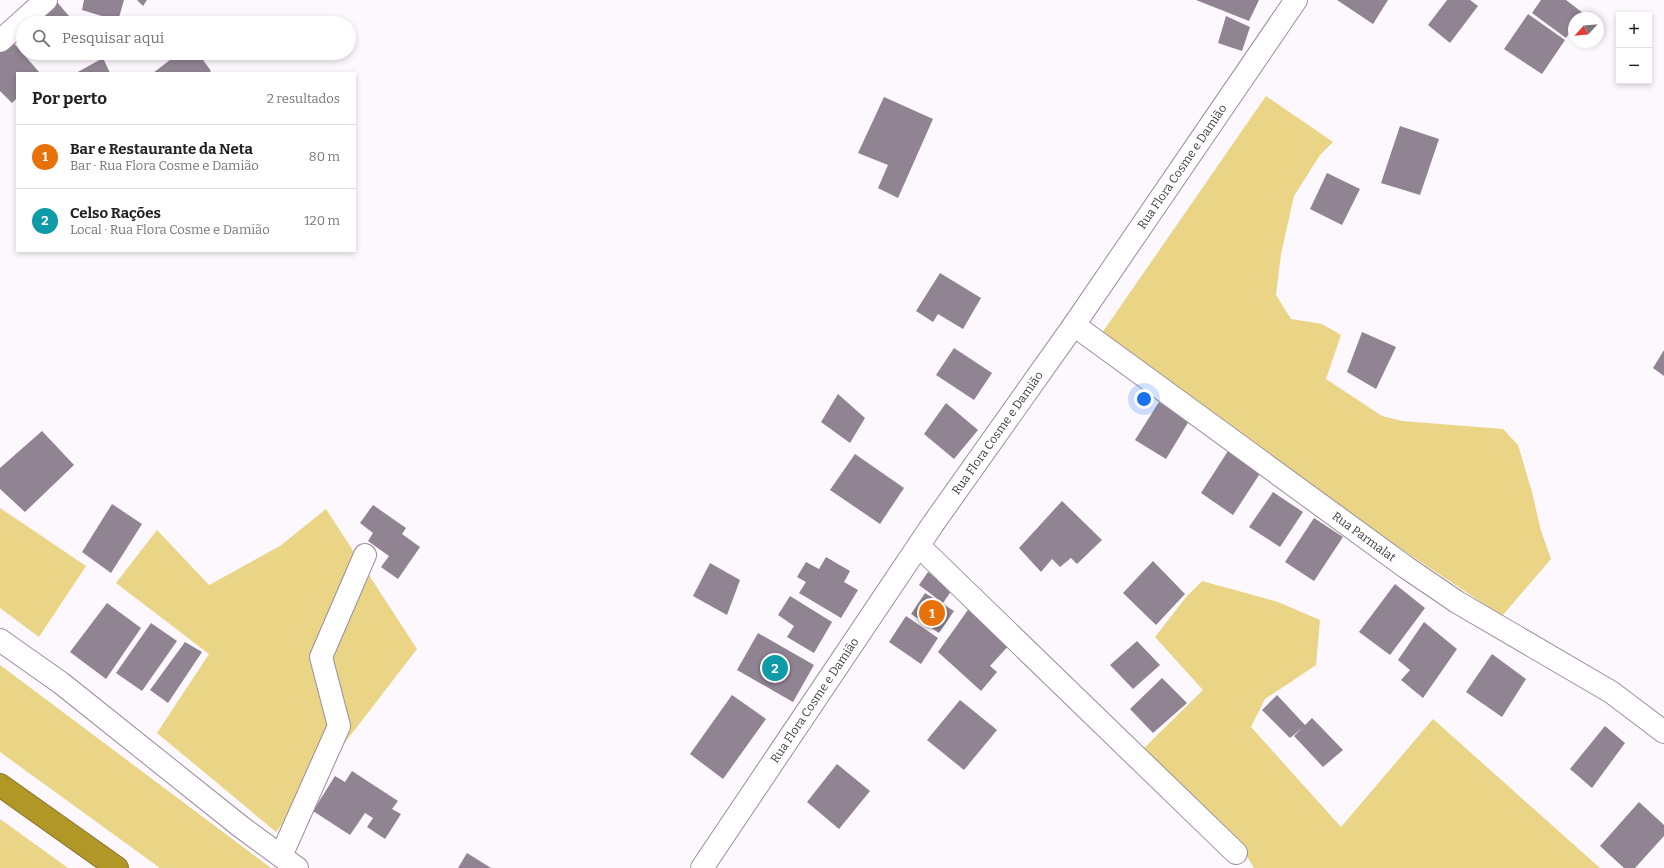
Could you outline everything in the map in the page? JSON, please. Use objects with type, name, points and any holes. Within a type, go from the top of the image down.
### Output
[{"type":"highway","points":[[0,785],[117,868]]},
{"type":"street","points":[[28,16],[46,0]]},
{"type":"street","name":"Rua Flora Cosme e Damião","points":[[702,868],[919,546],[1074,325],[1296,0]]},
{"type":"street","points":[[0,41],[16,27]]},
{"type":"street","name":"Rua Parmalat","points":[[1074,325],[1457,602],[1612,692],[1664,732]]},
{"type":"street","points":[[919,546],[1236,853]]},
{"type":"street","points":[[0,640],[61,683],[240,826],[289,862],[339,726],[321,657],[365,555]]},
{"type":"shaded area","points":[[1266,96],[1333,142],[1320,155],[1294,196],[1281,254],[1276,295],[1291,319],[1322,324],[1341,335],[1326,379],[1382,416],[1402,421],[1503,429],[1518,445],[1532,492],[1541,531],[1551,559],[1502,616],[1317,493],[1102,333]]},
{"type":"shaded area","points":[[0,508],[86,566],[39,637],[0,608]]},
{"type":"shaded area","points":[[326,509],[417,649],[276,832],[157,733],[209,654],[116,583],[157,530],[209,585],[280,546]]},
{"type":"shaded area","points":[[1202,581],[1278,602],[1320,620],[1316,665],[1265,699],[1251,727],[1341,827],[1433,719],[1600,868],[1254,868],[1241,847],[1141,751],[1203,690],[1155,637],[1187,596]]},
{"type":"shaded area","points":[[0,665],[271,868],[160,868],[0,752]]},
{"type":"shaded area","points":[[0,819],[68,868],[0,868]]},
{"type":"building","points":[[84,0],[124,0],[119,16],[102,16],[82,10]]},
{"type":"building","points":[[137,0],[147,0],[143,6]]},
{"type":"building","points":[[1196,0],[1259,0],[1249,21]]},
{"type":"building","points":[[1337,0],[1388,0],[1373,24]]},
{"type":"building","points":[[1447,0],[1470,0],[1478,6],[1450,43],[1428,25]]},
{"type":"building","points":[[1541,0],[1566,0],[1582,12],[1568,12],[1568,35],[1566,38],[1532,13]]},
{"type":"building","points":[[57,2],[69,16],[40,16]]},
{"type":"building","points":[[1528,14],[1565,40],[1542,74],[1504,49]]},
{"type":"building","points":[[1226,16],[1250,27],[1242,51],[1218,43]]},
{"type":"building","points":[[11,40],[16,46],[16,60],[29,60],[39,72],[16,72],[16,99],[12,103],[0,91],[0,51]]},
{"type":"building","points":[[99,60],[104,60],[110,72],[78,72]]},
{"type":"building","points":[[170,60],[203,60],[211,71],[210,72],[154,72]]},
{"type":"building","points":[[884,97],[933,119],[898,198],[878,188],[888,165],[858,153]]},
{"type":"building","points":[[1400,126],[1439,139],[1420,195],[1381,183]]},
{"type":"building","points":[[1327,173],[1360,189],[1342,225],[1310,209]]},
{"type":"building","points":[[940,273],[981,298],[963,329],[938,314],[933,322],[916,311]]},
{"type":"building","points":[[1362,332],[1396,347],[1376,389],[1347,372]]},
{"type":"building","points":[[954,348],[992,373],[974,400],[936,375]]},
{"type":"building","points":[[1664,350],[1664,376],[1653,368]]},
{"type":"building","points":[[838,394],[865,418],[850,443],[821,422]]},
{"type":"building","points":[[1159,402],[1189,421],[1166,459],[1135,440]]},
{"type":"building","points":[[946,403],[978,430],[954,459],[924,434]]},
{"type":"building","points":[[42,431],[74,465],[25,512],[0,489],[0,468]]},
{"type":"building","points":[[1228,451],[1261,472],[1233,515],[1201,493]]},
{"type":"building","points":[[855,454],[904,488],[880,524],[830,490]]},
{"type":"building","points":[[1273,492],[1303,512],[1280,547],[1249,527]]},
{"type":"building","points":[[1062,501],[1102,540],[1077,564],[1071,558],[1060,567],[1052,559],[1041,572],[1019,548]]},
{"type":"building","points":[[112,504],[142,524],[111,573],[82,552]]},
{"type":"building","points":[[373,505],[406,528],[402,534],[420,547],[398,579],[381,567],[389,556],[368,541],[373,533],[360,523]]},
{"type":"building","points":[[1314,518],[1343,537],[1314,581],[1285,562]]},
{"type":"building","points":[[826,557],[850,571],[844,582],[858,590],[841,618],[799,593],[806,582],[797,577],[806,562],[819,569]]},
{"type":"building","points":[[1153,561],[1185,594],[1156,625],[1123,593]]},
{"type":"building","points":[[710,563],[740,580],[727,615],[693,596]]},
{"type":"building","points":[[928,572],[952,590],[943,603],[919,585]]},
{"type":"building","points":[[1395,584],[1425,608],[1390,655],[1359,632]]},
{"type":"building","points":[[925,593],[954,611],[939,633],[911,614]]},
{"type":"building","points":[[790,596],[832,622],[814,653],[787,637],[794,626],[778,615]]},
{"type":"building","points":[[107,603],[141,628],[106,679],[70,652]]},
{"type":"building","points":[[970,607],[1011,643],[990,666],[997,672],[981,691],[938,652]]},
{"type":"building","points":[[906,616],[938,638],[921,664],[889,642]]},
{"type":"building","points":[[1424,622],[1457,649],[1423,698],[1401,680],[1410,670],[1398,660]]},
{"type":"building","points":[[151,623],[177,641],[142,691],[116,673]]},
{"type":"building","points":[[758,633],[814,665],[793,702],[737,670]]},
{"type":"building","points":[[1137,641],[1160,665],[1133,689],[1110,665]]},
{"type":"building","points":[[185,642],[202,652],[168,703],[150,690]]},
{"type":"building","points":[[1492,654],[1526,679],[1502,717],[1466,692]]},
{"type":"building","points":[[1162,678],[1187,703],[1153,733],[1130,709]]},
{"type":"building","points":[[732,695],[766,719],[723,779],[690,754]]},
{"type":"building","points":[[1277,695],[1305,725],[1312,718],[1343,750],[1323,767],[1294,736],[1302,728],[1290,738],[1262,710]]},
{"type":"building","points":[[960,700],[997,730],[964,770],[927,740]]},
{"type":"building","points":[[1605,726],[1625,743],[1592,788],[1570,769]]},
{"type":"building","points":[[837,764],[870,791],[839,829],[807,802]]},
{"type":"building","points":[[352,771],[398,801],[392,809],[401,814],[385,839],[367,827],[373,818],[365,813],[350,835],[313,811],[335,776],[345,782]]},
{"type":"building","points":[[1639,802],[1664,825],[1664,836],[1635,868],[1624,868],[1600,846]]},
{"type":"building","points":[[467,853],[491,868],[458,868]]},
{"type":"place","name":"Bar e Restaurante da Neta","points":[[932,613]]},
{"type":"place","name":"Celso Rações","points":[[775,668]]}]
